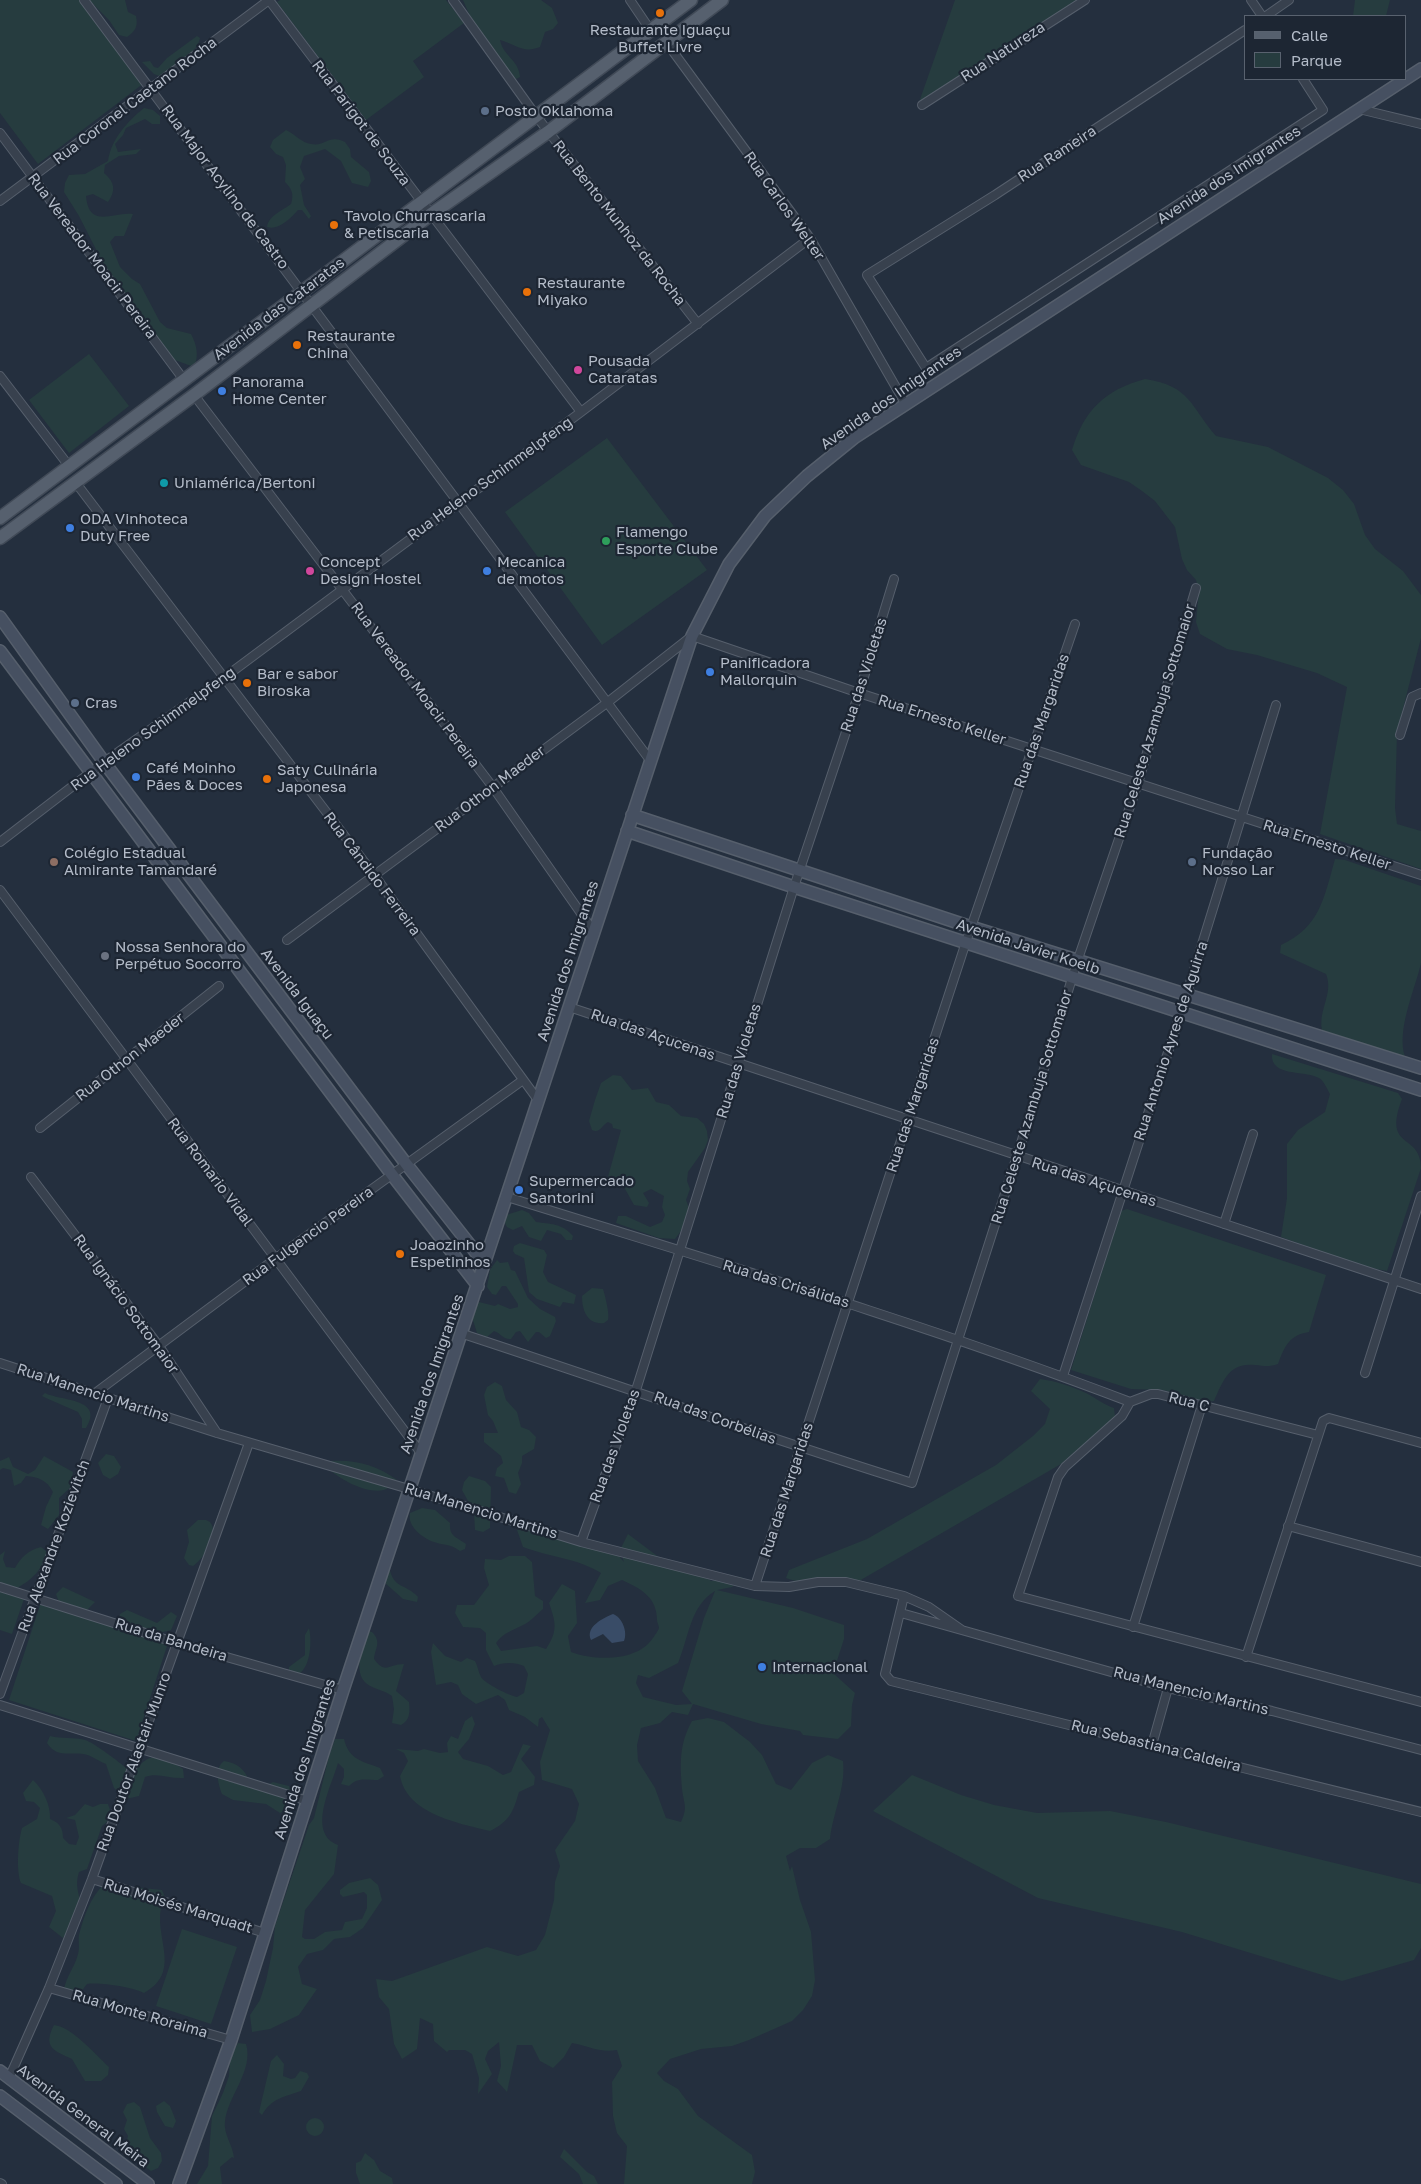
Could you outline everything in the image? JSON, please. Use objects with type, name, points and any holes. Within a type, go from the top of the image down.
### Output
[{"type":"main road","name":"Avenida das Cataratas","points":[[0,518],[420,202],[537,117],[690,0]]},
{"type":"main road","name":"Avenida das Cataratas","points":[[0,538],[194,395],[430,215],[548,132],[722,0]]},
{"type":"street","name":"Rua Major Acylino de Castro","points":[[84,0],[459,501],[650,760]]},
{"type":"street","name":"Rua Coronel Caetano Rocha","points":[[0,201],[269,0]]},
{"type":"street","name":"Rua Parigot de Souza","points":[[269,0],[420,202],[581,412]]},
{"type":"street","name":"Rua Bento Munhoz da Rocha","points":[[452,0],[548,132],[698,324]]},
{"type":"street","points":[[630,0],[651,31]]},
{"type":"street","name":"Rua Natureza","points":[[922,105],[1085,0]]},
{"type":"street","points":[[1252,0],[1263,15]]},
{"type":"street","points":[[1266,15],[1289,0]]},
{"type":"street","name":"Rua Rameira","points":[[1244,31],[995,195],[867,274],[926,368],[1323,110],[1304,80]]},
{"type":"street","name":"Rua Carlos Welter","points":[[666,42],[810,238],[905,403]]},
{"type":"street","name":"Avenida dos Imigrantes","points":[[1406,79],[1421,69]]},
{"type":"street","name":"Avenida dos Imigrantes","points":[[179,2184],[231,2040],[343,1690],[409,1489],[463,1334],[538,1100],[692,636],[729,564],[764,516],[807,476],[905,403],[1404,80]]},
{"type":"street","points":[[1359,109],[1421,124]]},
{"type":"street","name":"Rua Vereador Moacir Pereira","points":[[0,133],[184,380]]},
{"type":"street","name":"Rua Heleno Schimmelpfeng","points":[[0,842],[104,762],[225,677],[341,588],[581,412],[810,238]]},
{"type":"street","points":[[0,376],[69,466]]},
{"type":"street","name":"Rua Vereador Moacir Pereira","points":[[194,395],[492,786],[594,932]]},
{"type":"street","name":"Rua Cândido Ferreira","points":[[76,483],[375,876],[538,1100]]},
{"type":"street","name":"Rua das Violetas","points":[[581,1542],[636,1390],[794,887],[859,693],[894,579]]},
{"type":"street","name":"Rua Celeste Azambuja Sottomaior","points":[[912,1483],[1017,1156],[1072,977],[1138,783],[1196,588]]},
{"type":"street","name":"Avenida Iguaçu","points":[[0,618],[104,762],[407,1165],[485,1264]]},
{"type":"street","name":"Rua das Margaridas","points":[[755,1586],[966,942],[1075,624]]},
{"type":"street","name":"Rua Ernesto Keller","points":[[692,636],[859,693],[1421,875]]},
{"type":"street","name":"Rua Othon Maeder","points":[[287,940],[375,876],[492,786],[608,702],[692,636]]},
{"type":"street","points":[[0,651],[393,1176],[478,1286]]},
{"type":"street","points":[[1400,735],[1412,697],[1421,693]]},
{"type":"street","name":"Rua Antonio Ayres de Aguirra","points":[[1063,1376],[1187,994],[1276,704]]},
{"type":"street","name":"Avenida Javier Koelb","points":[[632,815],[971,927],[1421,1068]]},
{"type":"street","name":"Avenida Javier Koelb","points":[[627,830],[794,887],[1421,1090]]},
{"type":"street","name":"Rua Romario Vidal","points":[[0,890],[421,1454]]},
{"type":"street","name":"Rua Othon Maeder","points":[[40,1128],[127,1061],[219,986]]},
{"type":"street","name":"Rua das Açucenas","points":[[569,1007],[1421,1289]]},
{"type":"street","name":"Rua Fulgencio Pereira","points":[[94,1394],[523,1080]]},
{"type":"street","points":[[1224,1224],[1253,1134]]},
{"type":"street","name":"Rua Ignácio Sottomaior","points":[[31,1177],[159,1346],[217,1433]]},
{"type":"street","points":[[1365,1372],[1421,1196]]},
{"type":"street","name":"Rua das Crisálidas","points":[[507,1197],[849,1303],[1063,1376]]},
{"type":"street","name":"Rua das Corbélias","points":[[463,1334],[636,1390],[801,1449],[912,1483]]},
{"type":"street","name":"Rua Manencio Martins","points":[[0,1362],[249,1443],[409,1489],[581,1542],[755,1586],[789,1587],[818,1582],[846,1582],[904,1596],[929,1607],[962,1630]]},
{"type":"street","points":[[1063,1376],[1130,1402],[1122,1416],[1065,1467],[1058,1477],[1018,1596],[1421,1702]]},
{"type":"street","name":"Rua C","points":[[1130,1402],[1151,1394],[1158,1394],[1318,1435]]},
{"type":"street","name":"Rua Alexandre Kozievitch","points":[[0,1694],[108,1398]]},
{"type":"street","points":[[1133,1627],[1202,1405]]},
{"type":"street","points":[[1246,1657],[1323,1421],[1329,1418],[1421,1443]]},
{"type":"street","name":"Rua Doutor Alastair Munro","points":[[5,2075],[49,1988],[92,1879],[249,1443]]},
{"type":"street","points":[[1288,1526],[1421,1562]]},
{"type":"street","name":"Rua da Bandeira","points":[[0,1587],[178,1643],[343,1690]]},
{"type":"street","points":[[900,1613],[904,1596]]},
{"type":"street","name":"Rua Manencio Martins","points":[[900,1613],[1168,1688],[1272,1711],[1421,1750]]},
{"type":"street","name":"Rua Sebastiana Caldeira","points":[[900,1613],[885,1674],[891,1681],[1421,1812]]},
{"type":"street","points":[[1152,1745],[1168,1688]]},
{"type":"street","points":[[0,1705],[308,1801]]},
{"type":"street","name":"Rua Moisés Marquadt","points":[[92,1879],[265,1933]]},
{"type":"street","name":"Rua Monte Roraima","points":[[49,1988],[231,2040]]},
{"type":"street","points":[[5,2075],[0,2095],[116,2184]]},
{"type":"street","name":"Avenida General Meira","points":[[5,2075],[148,2184]]},
{"type":"green space","points":[[0,0],[81,0],[144,83],[38,164],[0,113]]},
{"type":"green space","points":[[89,0],[125,0],[128,12],[136,16],[137,23],[132,33],[127,37],[119,35],[109,20]]},
{"type":"green space","points":[[280,0],[446,0],[464,23],[413,61],[424,77],[366,120],[277,2]]},
{"type":"green space","points":[[463,0],[541,0],[552,8],[558,23],[553,29],[545,32],[540,47],[534,49],[519,48],[500,40],[504,50],[517,66],[520,77],[516,79],[506,70],[473,23]]},
{"type":"green space","points":[[955,0],[1077,0],[918,105]]},
{"type":"green space","points":[[1355,0],[1390,0],[1386,15],[1353,15]]},
{"type":"green space","points":[[197,36],[200,38],[194,50],[162,77],[154,74],[142,62],[150,61],[154,67],[158,68],[167,58]]},
{"type":"green space","points":[[144,108],[153,110],[160,116],[160,124],[152,124],[145,119],[126,128],[115,144],[118,152],[141,149],[136,154],[119,156],[105,165],[104,173],[113,187],[108,202],[93,194],[86,196],[88,206],[92,213],[97,216],[133,214],[124,236],[115,236],[110,242],[120,267],[140,284],[160,322],[167,328],[191,334],[197,351],[194,367],[172,359],[143,316],[107,271],[79,216],[64,192],[65,183],[69,175],[85,174],[108,161],[116,138]]},
{"type":"green space","points":[[286,130],[311,144],[320,144],[335,139],[345,142],[350,149],[351,157],[369,172],[371,181],[368,187],[352,183],[341,161],[325,149],[304,156],[300,167],[305,179],[300,185],[304,205],[311,216],[309,219],[302,210],[298,210],[280,225],[271,228],[267,227],[270,219],[291,204],[292,200],[292,192],[285,182],[286,165],[283,157],[276,154],[270,147],[273,140]]},
{"type":"green space","points":[[89,354],[129,406],[69,453],[29,400]]},
{"type":"green space","points":[[1145,379],[1160,382],[1181,392],[1216,436],[1268,447],[1328,478],[1343,490],[1354,504],[1365,535],[1375,549],[1403,571],[1421,595],[1421,638],[1397,732],[1395,808],[1397,824],[1421,831],[1421,869],[1320,834],[1347,687],[1317,673],[1257,655],[1227,649],[1200,634],[1196,622],[1199,592],[1196,580],[1187,570],[1182,559],[1175,527],[1155,501],[1142,491],[1129,482],[1081,465],[1072,450],[1083,424],[1098,404],[1118,389]]},
{"type":"green space","name":"Flamengo Esporte Clube","points":[[607,438],[707,570],[602,645],[505,512]]},
{"type":"green space","points":[[1335,859],[1345,860],[1421,886],[1421,963],[1407,1010],[1403,1035],[1405,1057],[1402,1060],[1331,1036],[1322,1030],[1322,1015],[1328,988],[1326,974],[1280,953],[1281,945],[1294,938],[1304,929],[1319,910]]},
{"type":"green space","points":[[1272,1054],[1398,1093],[1402,1099],[1397,1115],[1397,1127],[1399,1134],[1415,1149],[1421,1168],[1387,1271],[1361,1266],[1281,1237],[1287,1198],[1287,1144],[1298,1130],[1325,1112],[1330,1094],[1319,1078],[1289,1072],[1276,1066]]},
{"type":"green space","points":[[613,1075],[621,1076],[632,1090],[648,1088],[656,1102],[669,1105],[681,1116],[697,1118],[704,1124],[707,1131],[708,1140],[705,1148],[688,1172],[687,1181],[690,1189],[686,1200],[689,1208],[683,1228],[675,1239],[659,1238],[616,1223],[618,1216],[626,1216],[650,1227],[662,1222],[665,1215],[662,1207],[664,1196],[651,1189],[643,1193],[649,1203],[647,1207],[634,1205],[624,1187],[612,1188],[606,1184],[621,1130],[613,1128],[612,1124],[608,1122],[595,1131],[592,1130],[589,1121],[601,1083]]},
{"type":"green space","points":[[1127,1209],[1326,1275],[1309,1332],[1302,1333],[1289,1342],[1278,1364],[1272,1366],[1246,1365],[1233,1370],[1224,1380],[1214,1401],[1206,1402],[1163,1390],[1131,1389],[1071,1370],[1121,1211]]},
{"type":"green space","points":[[522,1210],[529,1213],[536,1222],[556,1225],[565,1229],[573,1236],[572,1240],[566,1240],[561,1234],[547,1230],[541,1241],[529,1237],[522,1226],[513,1230],[507,1227],[504,1221],[506,1215]]},
{"type":"green space","points":[[520,1243],[544,1250],[547,1255],[543,1272],[548,1282],[576,1295],[574,1304],[563,1302],[560,1307],[537,1299],[529,1292],[524,1258],[513,1251],[514,1246]]},
{"type":"green space","points":[[497,1260],[500,1263],[508,1262],[511,1270],[515,1271],[528,1298],[540,1309],[555,1317],[556,1321],[550,1336],[546,1338],[539,1332],[536,1332],[528,1342],[520,1331],[516,1332],[511,1339],[494,1331],[487,1337],[477,1333],[472,1317],[476,1304],[479,1302],[495,1306],[498,1304],[510,1309],[518,1307],[506,1286],[502,1286],[496,1295],[492,1294],[487,1287],[490,1270]]},
{"type":"green space","points":[[592,1288],[603,1289],[608,1314],[608,1320],[604,1323],[593,1322],[584,1311],[582,1296]]},
{"type":"green space","points":[[1040,1379],[1063,1384],[1086,1393],[1114,1408],[1115,1417],[1061,1464],[859,1581],[803,1582],[786,1578],[789,1570],[867,1539],[996,1465],[1033,1436],[1045,1424],[1050,1409],[1031,1391]]},
{"type":"green space","points":[[495,1382],[502,1386],[506,1400],[517,1412],[521,1427],[529,1430],[536,1437],[534,1449],[522,1456],[522,1463],[518,1473],[521,1484],[516,1494],[509,1492],[504,1478],[495,1476],[497,1468],[503,1463],[501,1456],[484,1442],[484,1433],[498,1433],[488,1415],[484,1395],[487,1387]]},
{"type":"green space","points":[[45,1393],[78,1402],[85,1406],[90,1411],[90,1418],[86,1428],[82,1428],[82,1419],[78,1412],[42,1396]]},
{"type":"green space","points":[[106,1454],[114,1456],[121,1467],[118,1474],[110,1479],[103,1475],[98,1463]]},
{"type":"green space","points":[[44,1456],[73,1472],[71,1487],[59,1498],[59,1515],[48,1529],[41,1525],[53,1492],[48,1485],[38,1478],[26,1476],[21,1483],[14,1486],[11,1470],[3,1468],[0,1470],[0,1461],[9,1457],[13,1467],[28,1474],[35,1470]]},
{"type":"green space","points":[[330,1461],[348,1461],[365,1464],[382,1470],[397,1480],[384,1490],[378,1491],[363,1488],[342,1479],[331,1471]]},
{"type":"green space","points":[[469,1476],[485,1481],[491,1487],[490,1528],[483,1532],[475,1530],[474,1512],[462,1490],[464,1482]]},
{"type":"green space","points":[[422,1508],[435,1510],[450,1523],[452,1534],[466,1544],[465,1549],[460,1551],[456,1548],[434,1542],[416,1531],[411,1522],[410,1513]]},
{"type":"green space","points":[[198,1520],[210,1522],[213,1527],[213,1533],[206,1552],[193,1566],[189,1565],[184,1558],[189,1542],[187,1530]]},
{"type":"green space","points":[[532,1523],[546,1525],[565,1536],[609,1546],[624,1562],[620,1550],[628,1534],[668,1564],[700,1571],[711,1581],[743,1577],[732,1587],[717,1590],[793,1608],[844,1625],[844,1639],[833,1673],[855,1693],[852,1705],[851,1726],[838,1739],[803,1735],[800,1731],[761,1724],[693,1704],[688,1715],[672,1712],[660,1723],[641,1728],[637,1745],[638,1761],[655,1788],[666,1818],[681,1822],[685,1809],[681,1780],[681,1754],[692,1721],[708,1718],[724,1722],[750,1742],[762,1755],[776,1784],[791,1790],[812,1763],[828,1755],[843,1761],[843,1781],[830,1839],[816,1848],[800,1848],[786,1856],[790,1871],[792,1866],[800,1900],[811,1932],[815,1980],[812,1996],[803,2010],[792,2021],[732,2046],[701,2049],[670,2059],[657,2073],[664,2081],[678,2089],[698,2116],[752,2155],[755,2172],[752,2184],[624,2184],[627,2146],[617,2133],[613,2116],[612,2082],[622,2066],[617,2050],[599,2050],[572,2043],[564,2057],[553,2068],[540,2061],[532,2045],[517,2045],[507,2092],[497,2081],[501,2066],[499,2042],[488,2051],[485,2059],[492,2074],[478,2094],[479,2078],[472,2054],[465,2050],[449,2050],[447,2052],[434,2041],[433,2024],[420,2018],[417,2049],[402,2059],[394,2044],[389,2009],[379,1997],[376,1979],[392,1981],[487,1947],[518,1956],[536,1950],[545,1935],[554,1900],[555,1882],[560,1866],[555,1850],[575,1821],[579,1804],[572,1789],[542,1780],[540,1762],[550,1730],[542,1717],[539,1719],[538,1727],[525,1717],[509,1710],[505,1700],[498,1695],[476,1704],[462,1694],[458,1685],[451,1682],[436,1685],[431,1652],[433,1643],[445,1656],[461,1662],[467,1658],[475,1661],[483,1680],[497,1689],[517,1697],[524,1693],[528,1674],[524,1666],[509,1663],[494,1666],[486,1650],[486,1633],[480,1628],[463,1627],[455,1613],[457,1605],[474,1605],[489,1585],[484,1568],[485,1559],[501,1560],[509,1556],[525,1556],[532,1562],[535,1596],[543,1601],[543,1609],[533,1618],[499,1639],[496,1643],[501,1651],[537,1646],[546,1649],[553,1637],[555,1627],[549,1603],[562,1584],[575,1591],[577,1623],[568,1636],[571,1652],[603,1658],[637,1652],[646,1646],[659,1628],[656,1612],[651,1600],[642,1591],[622,1580],[608,1586],[600,1600],[585,1603],[601,1573],[573,1561],[523,1547],[517,1530]],"holes":[[[715,1591],[704,1618],[682,1691],[692,1704],[676,1705],[643,1697],[636,1683],[638,1675],[649,1678],[678,1663],[695,1614],[700,1605]]]},
{"type":"green space","points":[[41,1547],[47,1552],[43,1564],[32,1578],[17,1588],[0,1586],[0,1555],[5,1551],[3,1559],[6,1567],[15,1568],[26,1555]]},
{"type":"green space","points":[[389,1566],[391,1574],[397,1583],[418,1597],[417,1602],[403,1599],[384,1582]]},
{"type":"green space","points":[[63,1587],[95,1602],[86,1611],[60,1605],[56,1594]]},
{"type":"green space","points":[[0,1592],[24,1599],[12,1634],[0,1630]]},
{"type":"green space","points":[[41,1602],[168,1643],[136,1741],[9,1700]]},
{"type":"green space","points":[[127,1610],[157,1623],[171,1612],[177,1616],[171,1630],[155,1634],[117,1622],[120,1614]]},
{"type":"green space","points":[[309,1628],[310,1646],[306,1665],[299,1674],[289,1671],[289,1667],[305,1655],[305,1635]]},
{"type":"green space","points":[[367,1631],[372,1632],[377,1639],[374,1659],[378,1664],[388,1668],[404,1664],[396,1691],[409,1702],[409,1712],[408,1718],[401,1725],[392,1723],[394,1709],[392,1696],[367,1684],[360,1673],[361,1651]]},
{"type":"green space","points":[[472,1716],[475,1724],[469,1739],[458,1752],[463,1759],[488,1766],[503,1775],[511,1772],[523,1744],[531,1746],[521,1759],[535,1777],[534,1785],[519,1792],[510,1815],[502,1824],[490,1831],[449,1820],[423,1808],[413,1800],[405,1789],[400,1776],[408,1761],[404,1753],[396,1749],[418,1751],[424,1749],[440,1753],[448,1752],[447,1743],[451,1736],[458,1739],[465,1721]]},
{"type":"green space","points":[[50,1736],[85,1740],[108,1754],[130,1772],[150,1758],[160,1758],[183,1769],[184,1778],[159,1775],[145,1777],[139,1796],[126,1799],[114,1788],[106,1764],[86,1755],[55,1751],[47,1743]]},
{"type":"green space","points":[[335,1739],[344,1739],[346,1746],[353,1756],[380,1768],[384,1776],[378,1780],[359,1780],[349,1786],[341,1784],[344,1777],[344,1769],[338,1763],[327,1795],[322,1820],[324,1830],[329,1839],[338,1845],[334,1874],[305,1910],[302,1937],[314,1939],[325,1932],[342,1930],[345,1922],[362,1919],[367,1908],[367,1895],[364,1892],[343,1897],[340,1894],[340,1890],[349,1883],[370,1878],[378,1885],[382,1900],[363,1928],[350,1937],[334,1939],[323,1950],[307,1954],[298,1967],[302,1984],[317,1989],[299,2015],[270,2029],[252,2032],[250,2015],[260,2000],[266,1981],[273,1948],[275,1926],[309,1825],[314,1818]]},
{"type":"green space","points":[[224,1761],[240,1767],[249,1781],[261,1788],[273,1782],[289,1786],[292,1793],[287,1809],[280,1813],[266,1804],[233,1800],[222,1794],[218,1781],[218,1772]]},
{"type":"green space","points":[[912,1775],[961,1795],[994,1805],[1037,1813],[1110,1811],[1166,1822],[1421,1884],[1421,1948],[1414,1960],[1342,1981],[1182,1932],[1038,1898],[873,1811]]},
{"type":"green space","points":[[33,1780],[46,1798],[50,1819],[60,1826],[63,1838],[69,1844],[76,1845],[79,1837],[75,1820],[66,1818],[75,1815],[85,1804],[93,1807],[100,1804],[108,1804],[111,1813],[108,1821],[102,1826],[87,1869],[79,1872],[77,1882],[78,1906],[72,1923],[63,1938],[49,1927],[56,1911],[52,1896],[21,1883],[19,1878],[18,1856],[22,1828],[37,1819],[40,1808],[34,1802],[26,1801],[23,1793]]},
{"type":"green space","points":[[104,1884],[162,1890],[165,1897],[160,1923],[165,1961],[163,1973],[157,1983],[144,1993],[108,1984],[87,1984],[80,1993],[64,1990],[78,1954],[79,1935],[85,1914],[91,1901]]},
{"type":"green space","points":[[182,1929],[237,1947],[211,2024],[156,2006]]},
{"type":"green space","points":[[54,2025],[76,2036],[109,2067],[108,2075],[101,2081],[85,2081],[72,2059],[52,2048],[49,2039]]},
{"type":"green space","points":[[238,2043],[246,2044],[248,2054],[244,2073],[225,2121],[234,2158],[232,2157],[220,2167],[222,2184],[197,2184],[208,2166],[212,2116],[223,2093],[229,2076],[230,2059]]},
{"type":"green space","points":[[277,2055],[284,2064],[283,2076],[291,2079],[295,2078],[300,2071],[307,2073],[309,2077],[301,2091],[274,2102],[262,2115],[259,2112],[271,2061]]},
{"type":"green space","points":[[164,2101],[170,2106],[176,2121],[173,2128],[165,2126],[157,2112],[156,2106]]},
{"type":"green space","points":[[134,2102],[140,2107],[150,2138],[161,2153],[162,2161],[158,2168],[151,2171],[124,2152],[128,2136],[124,2129],[127,2120],[123,2112],[127,2104]]},
{"type":"green space","points":[[315,2118],[323,2123],[324,2127],[319,2135],[315,2136],[307,2131],[306,2127],[311,2119]]},
{"type":"green space","points":[[564,2149],[587,2172],[594,2176],[598,2184],[583,2184],[579,2174],[560,2157]]},
{"type":"green space","points":[[365,2153],[374,2160],[380,2171],[392,2178],[393,2184],[360,2184],[356,2173],[356,2163],[361,2161]]},
{"type":"water","points":[[613,1614],[619,1618],[623,1625],[624,1641],[612,1643],[603,1634],[591,1640],[590,1631],[593,1627]]},
{"type":"place","name":"Restaurante Iguaçu Buffet Livre","points":[[660,13]]},
{"type":"place","name":"Posto Oklahoma","points":[[485,111]]},
{"type":"place","name":"Tavolo Churrascaria & Petiscaria","points":[[334,225]]},
{"type":"place","name":"Restaurante Miyako","points":[[527,292]]},
{"type":"place","name":"Restaurante China","points":[[297,345]]},
{"type":"place","name":"Pousada Cataratas","points":[[578,370]]},
{"type":"place","name":"Panorama Home Center","points":[[222,391]]},
{"type":"place","name":"Uniamérica/Bertoni","points":[[164,483]]},
{"type":"place","name":"ODA Vinhoteca Duty Free","points":[[70,528]]},
{"type":"place","name":"Flamengo Esporte Clube","points":[[606,541]]},
{"type":"place","name":"Concept Design Hostel","points":[[310,571]]},
{"type":"place","name":"Mecanica de motos","points":[[487,571]]},
{"type":"place","name":"Panificadora Mallorquin","points":[[710,672]]},
{"type":"place","name":"Bar e sabor Biroska","points":[[247,683]]},
{"type":"place","name":"Cras","points":[[75,703]]},
{"type":"place","name":"Café Moinho Pães & Doces","points":[[136,777]]},
{"type":"place","name":"Saty Culinária Japonesa","points":[[267,779]]},
{"type":"place","name":"Colégio Estadual Almirante Tamandaré","points":[[54,862]]},
{"type":"place","name":"Fundação Nosso Lar","points":[[1192,862]]},
{"type":"place","name":"Nossa Senhora do Perpétuo Socorro","points":[[105,956]]},
{"type":"place","name":"Supermercado Santorini","points":[[519,1190]]},
{"type":"place","name":"Joaozinho Espetinhos","points":[[400,1254]]},
{"type":"place","name":"Internacional","points":[[762,1667]]}]
